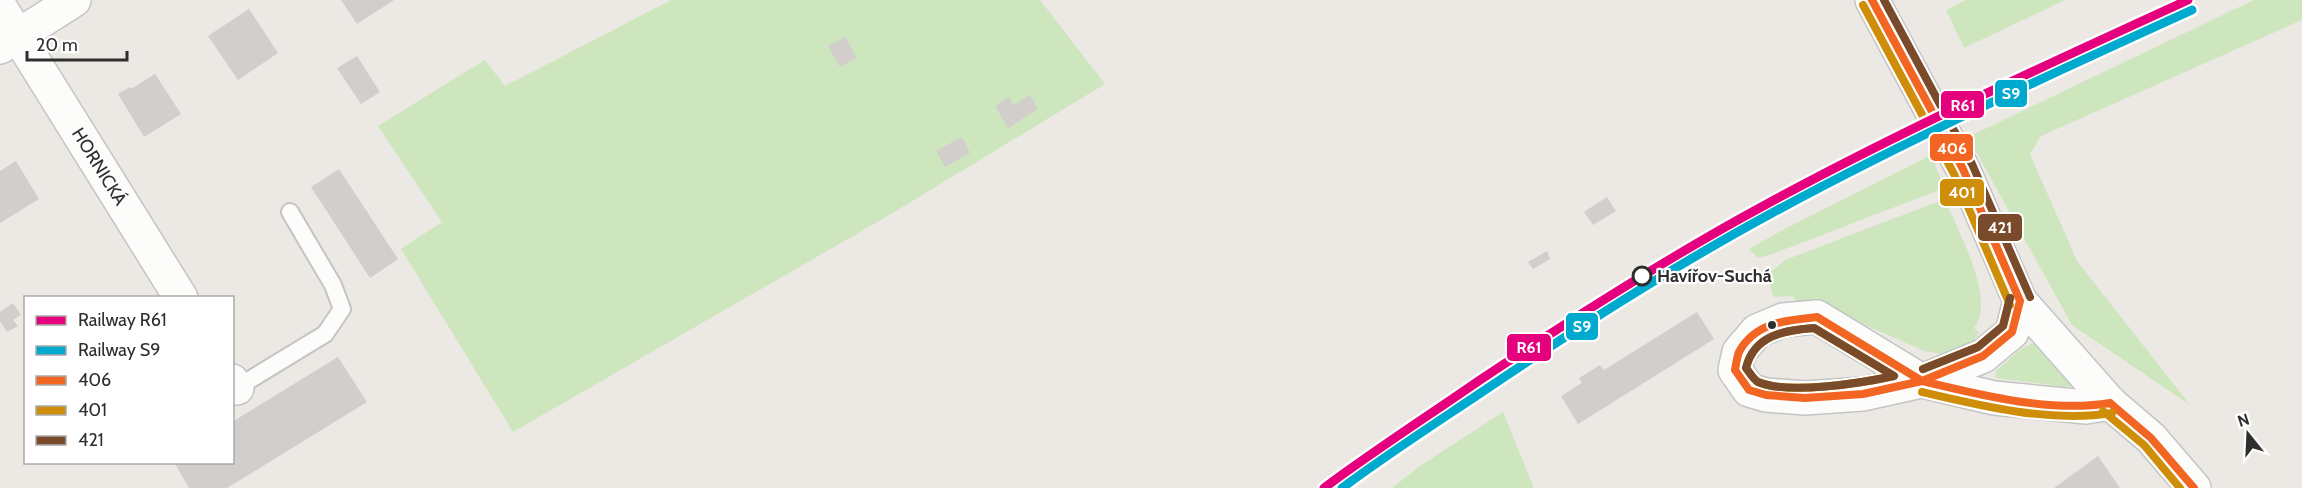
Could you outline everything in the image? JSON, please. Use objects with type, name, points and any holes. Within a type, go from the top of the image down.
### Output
[{"type":"street","points":[[9,41],[74,0]]},
{"type":"street","points":[[1872,0],[1964,169],[2020,301],[2110,403],[2151,438],[2194,488]]},
{"type":"street","name":"HORNICKÁ","points":[[0,7],[9,41],[180,296]]},
{"type":"street","points":[[2020,301],[2012,332],[1983,356],[1922,381],[1863,394],[1805,398],[1766,395],[1749,390],[1735,370],[1739,352],[1757,331],[1783,320],[1817,317],[1922,381],[1994,398],[2086,407],[2110,403]]},
{"type":"lane","points":[[234,386],[325,334],[342,309],[333,285],[290,212]]},
{"type":"green space","points":[[671,0],[1040,0],[1105,84],[886,217],[513,432],[401,249],[442,222],[378,126],[485,60],[505,86]]},
{"type":"green space","points":[[1966,0],[2065,0],[1964,48],[1946,10]]},
{"type":"green space","points":[[2254,0],[2302,0],[2302,20],[2041,136],[2030,154],[2077,261],[2190,405],[2072,325],[1968,137]]},
{"type":"green space","points":[[1931,155],[1942,182],[1937,191],[1772,254],[1758,258],[1749,249],[1779,232]]},
{"type":"green space","points":[[1945,199],[1973,264],[1981,300],[1980,315],[1974,328],[1979,333],[1970,346],[1946,355],[1924,351],[1831,310],[1799,307],[1793,296],[1774,297],[1766,276],[1785,260]]},
{"type":"green space","points":[[2037,344],[2073,385],[2067,387],[1996,378],[1995,372],[2022,348]]},
{"type":"green space","points":[[1503,412],[1534,488],[1392,488],[1420,466]]},
{"type":"building","points":[[341,0],[394,0],[357,24]]},
{"type":"building","points":[[249,9],[278,53],[238,80],[208,36]]},
{"type":"building","points":[[845,37],[857,58],[840,67],[828,46]]},
{"type":"building","points":[[357,56],[380,92],[361,104],[337,68]]},
{"type":"building","points":[[155,74],[181,114],[144,137],[118,94]]},
{"type":"building","points":[[1030,95],[1038,109],[1008,128],[995,106],[1009,97],[1013,105]]},
{"type":"building","points":[[962,137],[970,153],[945,167],[936,151]]},
{"type":"building","points":[[16,161],[39,199],[0,223],[0,171]]},
{"type":"building","points":[[339,169],[398,259],[370,278],[311,187]]},
{"type":"building","points":[[1607,197],[1616,211],[1593,225],[1584,212]]},
{"type":"building","points":[[1547,251],[1550,259],[1533,269],[1528,262]]},
{"type":"building","points":[[13,303],[21,315],[13,320],[18,326],[7,332],[0,321],[0,312]]},
{"type":"building","name":"Havířov-Suchá","points":[[1697,312],[1714,339],[1578,424],[1561,396],[1582,383],[1579,378],[1600,365],[1604,370]]},
{"type":"building","points":[[338,357],[367,402],[227,488],[189,488],[175,464],[234,464],[234,421]]},
{"type":"building","points":[[2098,456],[2120,488],[2054,488]]},
{"type":"rail line","name":"R61","points":[[1324,488],[1550,334],[1728,225],[1922,124],[2188,0]]},
{"type":"rail line","name":"S9","points":[[1342,488],[1557,342],[1735,233],[1928,133],[2192,10]]},
{"type":"transit line","name":"406","points":[[1872,0],[1963,169],[2020,301]]},
{"type":"transit line","name":"421","points":[[1884,0],[1972,164],[2030,297]]},
{"type":"transit line","name":"401","points":[[1863,5],[1954,174],[2010,305]]},
{"type":"transit line","name":"401","points":[[1923,369],[1978,347],[2003,326],[2010,298]]},
{"type":"transit line","name":"421","points":[[1923,369],[1978,347],[2003,326],[2010,298]]},
{"type":"transit line","name":"406","points":[[1922,381],[1983,356],[2012,332],[2020,301]]},
{"type":"transit line","name":"406","points":[[1817,317],[1922,381],[1863,394],[1805,398],[1766,395],[1749,390],[1735,370],[1739,352],[1746,342],[1754,334],[1773,324],[1817,317]]},
{"type":"transit line","name":"401","points":[[1814,328],[1894,376],[1863,382],[1787,388],[1758,382],[1746,368],[1750,357],[1763,341],[1792,330],[1814,328]]},
{"type":"transit line","name":"421","points":[[1814,328],[1894,376],[1863,382],[1787,388],[1758,382],[1746,368],[1750,357],[1763,341],[1792,330],[1814,328]]},
{"type":"transit line","name":"406","points":[[1922,381],[1991,397],[2040,404],[2087,406],[2110,403]]},
{"type":"transit line","name":"401","points":[[1922,392],[2016,412],[2065,416],[2112,413]]},
{"type":"transit line","name":"406","points":[[2110,403],[2151,438],[2194,488]]},
{"type":"transit line","name":"401","points":[[2103,411],[2144,445],[2180,488]]},
{"type":"place","name":"Havířov-Suchá","points":[[1642,276]]}]
